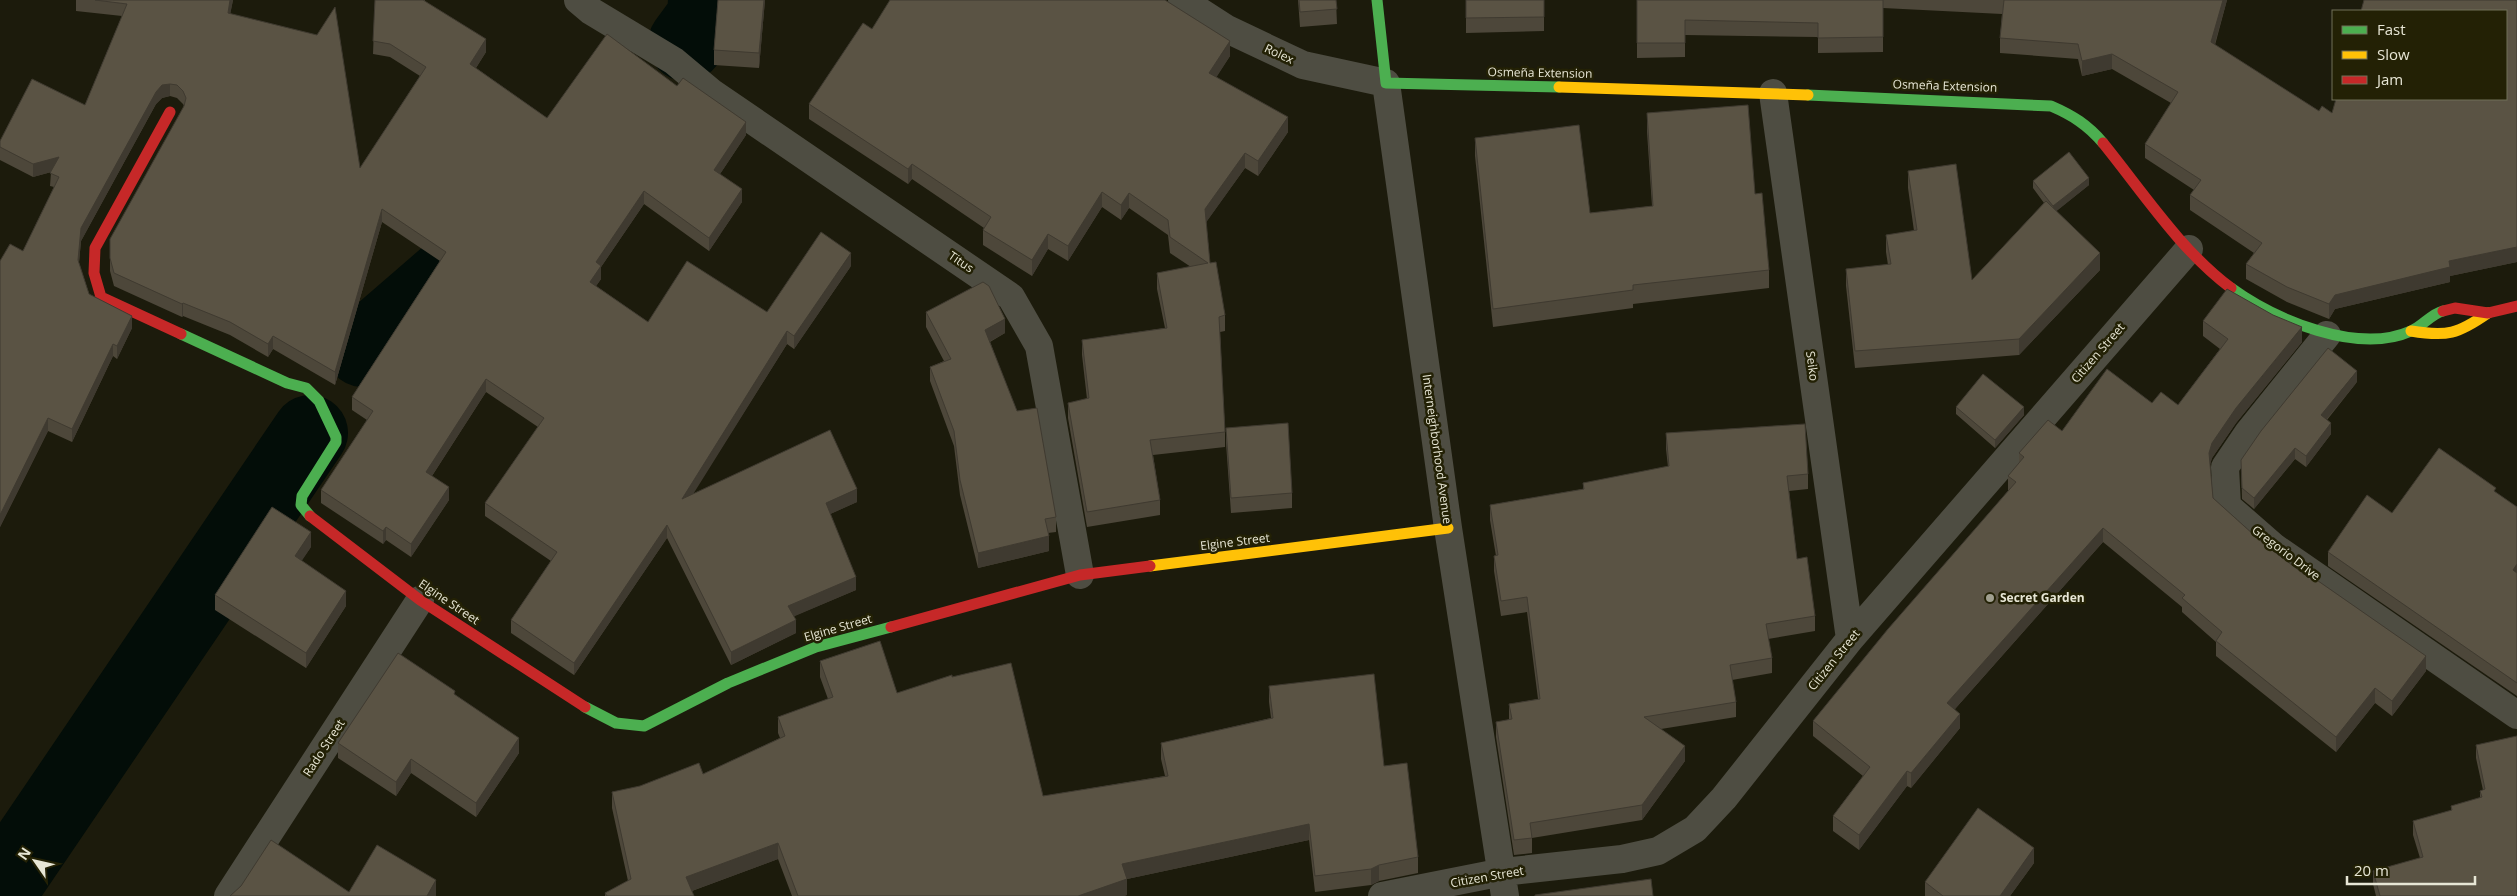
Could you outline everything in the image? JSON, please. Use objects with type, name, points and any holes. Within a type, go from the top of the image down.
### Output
[{"type":"street","name":"Titus","points":[[578,0],[591,11],[674,61],[712,92],[1011,297],[1039,346],[1080,575]]},
{"type":"street","name":"Rolex","points":[[1182,0],[1227,29],[1303,65],[1386,83]]},
{"type":"street","name":"Interneighborhood Avenue","points":[[1377,0],[1386,83],[1448,528],[1504,884]]},
{"type":"street","name":"Osmeña Extension","points":[[1386,83],[1773,93],[2052,106],[2074,116],[2093,131],[2188,249],[2211,273],[2238,293],[2280,316],[2327,335],[2360,339],[2391,336],[2411,331],[2438,312],[2455,308],[2488,313]]},
{"type":"street","name":"Seiko","points":[[1773,93],[1850,639]]},
{"type":"street","name":"Elgine Street","points":[[170,112],[95,248],[94,274],[102,297],[287,383],[300,383],[314,393],[336,437],[336,442],[302,496],[301,505],[306,513],[420,600],[592,712],[616,723],[644,726],[728,683],[816,647],[1080,575],[1448,528]]},
{"type":"street","name":"Citizen Street","points":[[1382,896],[1504,884],[1658,852],[1695,829],[1724,798],[1850,639],[2188,249]]},
{"type":"street","name":"Osmeña Extension","points":[[2411,331],[2443,336],[2461,332],[2488,313],[2517,306]]},
{"type":"street","name":"Gregorio Drive","points":[[2327,335],[2248,433],[2225,466],[2227,506],[2274,547],[2517,715]]},
{"type":"street","name":"Rado Street","points":[[228,896],[420,600]]},
{"type":"building","points":[[95,0],[230,0],[228,13],[317,35],[335,7],[360,168],[426,67],[390,44],[373,41],[375,0],[423,0],[486,39],[470,64],[547,118],[607,34],[677,86],[683,78],[746,122],[714,170],[742,189],[709,238],[644,191],[596,262],[601,266],[590,282],[648,322],[687,261],[767,312],[821,232],[851,253],[794,336],[787,331],[682,499],[830,430],[857,489],[826,503],[856,577],[788,606],[796,620],[731,652],[667,525],[574,663],[511,620],[557,552],[485,503],[544,418],[486,379],[426,472],[449,487],[411,544],[386,527],[383,531],[321,490],[373,411],[352,397],[446,252],[382,209],[335,372],[273,336],[268,344],[230,322],[182,304],[114,273],[110,258],[110,239],[184,106],[186,98],[183,91],[177,85],[170,84],[162,85],[156,92],[81,228],[78,260],[89,294],[132,316],[117,346],[113,344],[72,429],[48,418],[0,515],[0,261],[10,244],[23,251],[59,177],[50,173],[59,157],[33,164],[0,147],[0,141],[32,79],[85,105],[127,4]]},
{"type":"building","points":[[718,0],[764,0],[759,53],[714,50]]},
{"type":"building","points":[[890,0],[1165,0],[1230,41],[1209,73],[1288,117],[1258,161],[1245,153],[1205,209],[1210,263],[1216,262],[1225,315],[1219,317],[1225,432],[1150,440],[1160,500],[1087,512],[1068,403],[1089,398],[1082,340],[1167,328],[1157,273],[1208,263],[1170,237],[1168,220],[1129,193],[1121,205],[1102,192],[1068,246],[1048,234],[1032,260],[983,230],[991,217],[912,164],[908,169],[809,104],[863,23],[872,29]]},
{"type":"building","points":[[1299,0],[1336,0],[1337,9],[1300,12]]},
{"type":"building","points":[[1466,0],[1544,0],[1544,17],[1466,18]]},
{"type":"building","points":[[1637,0],[1883,0],[1883,37],[1818,38],[1818,23],[1685,20],[1685,43],[1637,43]]},
{"type":"building","points":[[2004,0],[2223,0],[2211,42],[2319,111],[2322,106],[2332,113],[2336,100],[2507,100],[2507,10],[2361,10],[2364,0],[2517,0],[2517,247],[2449,261],[2450,267],[2335,295],[2329,304],[2287,287],[2246,264],[2262,243],[2190,195],[2201,180],[2145,144],[2178,92],[2112,54],[2082,61],[2078,44],[2000,38]]},
{"type":"building","points":[[1748,105],[1755,194],[1762,193],[1769,270],[1633,285],[1633,290],[1493,309],[1475,138],[1579,125],[1590,213],[1653,206],[1647,113]]},
{"type":"building","points":[[2069,152],[2089,178],[2053,206],[2033,181]]},
{"type":"building","points":[[1956,164],[1972,280],[2046,201],[2100,253],[2019,339],[1855,351],[1846,269],[1891,264],[1886,235],[1917,230],[1908,171]]},
{"type":"building","points":[[983,282],[989,286],[1005,319],[985,330],[1017,411],[1037,408],[1056,517],[1045,519],[1049,536],[978,553],[960,480],[954,431],[930,367],[951,359],[926,312]]},
{"type":"building","points":[[2227,289],[2273,315],[2302,327],[2236,408],[2212,443],[2209,453],[2213,498],[2264,544],[2309,578],[2311,576],[2426,656],[2392,701],[2375,688],[2336,737],[2216,641],[2222,632],[2182,598],[2185,595],[2103,528],[1947,703],[1960,714],[1911,773],[1907,771],[1859,835],[1833,816],[1870,767],[1813,721],[1888,629],[2016,482],[2008,476],[2024,457],[2019,453],[2048,420],[2062,431],[2107,369],[2152,403],[2161,392],[2178,405],[2228,339],[2203,321]]},
{"type":"building","points":[[2328,348],[2357,371],[2321,415],[2331,423],[2306,456],[2295,448],[2254,498],[2242,488],[2241,460],[2261,431]]},
{"type":"building","points":[[1983,374],[2024,407],[1995,440],[1956,407]]},
{"type":"building","points":[[1288,423],[1292,493],[1231,498],[1226,428]]},
{"type":"building","points":[[1805,424],[1808,474],[1787,476],[1797,559],[1807,557],[1815,616],[1766,624],[1772,658],[1730,665],[1736,702],[1644,717],[1685,746],[1642,805],[1530,823],[1532,838],[1514,840],[1496,722],[1512,719],[1509,704],[1540,699],[1527,597],[1501,601],[1494,556],[1498,555],[1490,505],[1584,489],[1583,483],[1669,466],[1666,433]]},
{"type":"building","points":[[2439,448],[2496,488],[2494,491],[2517,507],[2517,564],[2513,570],[2517,573],[2517,683],[2328,552],[2367,495],[2392,513]]},
{"type":"building","points":[[272,507],[311,532],[295,556],[346,591],[306,653],[215,595]]},
{"type":"building","points":[[880,641],[897,693],[952,675],[952,677],[1011,663],[1043,796],[1168,776],[1161,743],[1273,718],[1269,686],[1374,674],[1384,766],[1407,763],[1418,857],[1379,865],[1371,869],[1315,876],[1309,824],[1122,864],[1127,879],[1078,896],[798,896],[778,843],[686,877],[694,896],[607,896],[605,893],[631,879],[612,792],[640,786],[699,763],[703,774],[785,736],[778,717],[833,697],[820,661]]},
{"type":"building","points":[[398,653],[455,691],[454,694],[519,738],[476,803],[411,759],[396,782],[338,743]]},
{"type":"building","points":[[2517,736],[2517,896],[2380,896],[2373,871],[2423,857],[2413,821],[2452,810],[2451,806],[2482,797],[2480,791],[2485,789],[2476,745]]},
{"type":"building","points":[[1978,808],[2034,848],[2000,896],[1943,896],[1925,882]]},
{"type":"building","points":[[271,840],[349,892],[377,845],[436,880],[427,896],[230,896],[241,886]]},
{"type":"building","points":[[1651,879],[1653,896],[1535,896],[1535,895]]},
{"type":"waterway","points":[[686,43],[705,17],[706,0]]},
{"type":"waterway","points":[[363,349],[490,239]]},
{"type":"waterway","points":[[0,890],[310,433]]},
{"type":"traffic: fast","points":[[1377,0],[1386,83],[1559,87]]},
{"type":"traffic: fast","points":[[1808,95],[2051,106],[2079,121],[2103,143]]},
{"type":"traffic: fast","points":[[2231,288],[2270,312],[2293,322],[2318,331],[2367,339],[2390,337],[2411,331],[2443,311]]},
{"type":"traffic: fast","points":[[181,334],[287,383],[306,388],[319,401],[336,437],[336,442],[302,496],[301,505],[310,516]]},
{"type":"traffic: fast","points":[[585,707],[616,723],[644,726],[728,683],[816,647],[891,627]]},
{"type":"traffic: slow","points":[[1559,87],[1808,95]]},
{"type":"traffic: slow","points":[[2411,331],[2434,334],[2452,332],[2468,326],[2488,313]]},
{"type":"traffic: slow","points":[[1150,566],[1448,528]]},
{"type":"traffic: jam","points":[[170,112],[95,248],[94,273],[101,297],[181,334]]},
{"type":"traffic: jam","points":[[2103,143],[2179,239],[2231,288]]},
{"type":"traffic: jam","points":[[2443,311],[2455,308],[2488,313],[2517,306]]},
{"type":"traffic: jam","points":[[310,516],[420,600],[585,707]]},
{"type":"traffic: jam","points":[[891,627],[1080,575],[1150,566]]},
{"type":"place","name":"Secret Garden","points":[[1990,598]]}]
